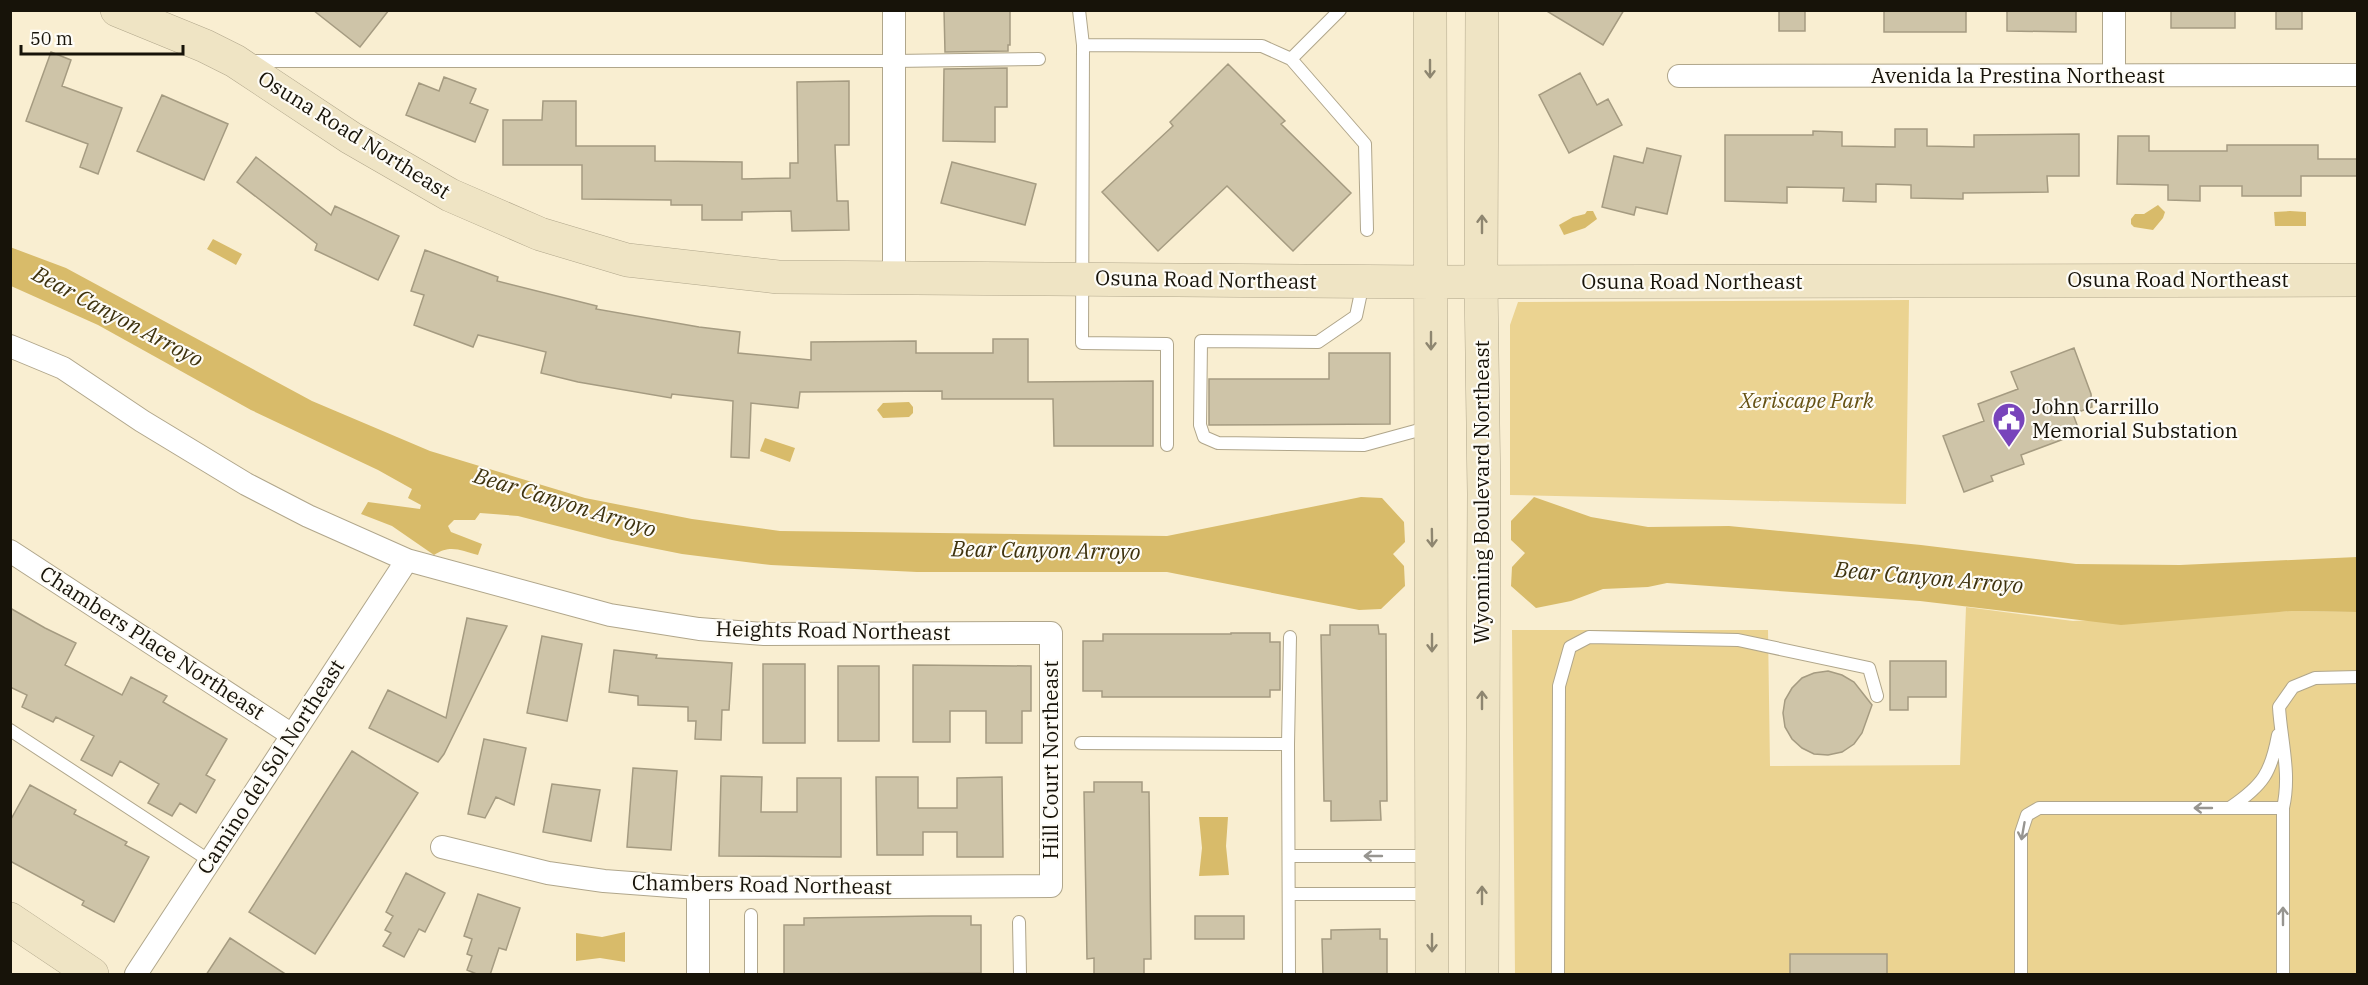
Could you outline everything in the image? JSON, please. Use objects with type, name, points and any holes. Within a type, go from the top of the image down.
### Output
[{"type":"street","name":"Osuna Road Northeast","points":[[117,10],[205,46],[235,61],[351,138],[450,195],[540,234],[627,260],[703,270],[778,277],[894,276],[1363,282],[2358,280]]},
{"type":"street","points":[[894,10],[894,276]]},
{"type":"street","points":[[1430,10],[1433,585],[1432,975]]},
{"type":"street","name":"Wyoming Boulevard Northeast","points":[[1482,10],[1481,282],[1484,494],[1482,975]]},
{"type":"street","points":[[2114,10],[2114,75]]},
{"type":"street","name":"Avenida la Prestina Northeast","points":[[1679,76],[2358,75]]},
{"type":"street","name":"Heights Road Northeast","points":[[10,346],[63,368],[142,421],[246,484],[308,516],[407,560],[610,615],[699,629],[764,634],[1051,633]]},
{"type":"street","name":"Chambers Place Northeast","points":[[10,551],[292,735]]},
{"type":"street","name":"Camino del Sol Northeast","points":[[136,975],[407,560]]},
{"type":"street","name":"Hill Court Northeast","points":[[1051,633],[1051,886]]},
{"type":"street","name":"Chambers Road Northeast","points":[[442,847],[559,875],[604,881],[699,888],[1051,886]]},
{"type":"street","points":[[698,975],[699,888]]},
{"type":"street","points":[[10,919],[92,975]]},
{"type":"lane","points":[[1079,10],[1083,45],[1082,343],[1167,344],[1167,445]]},
{"type":"lane","points":[[1291,59],[1340,10]]},
{"type":"lane","points":[[1083,45],[1263,46],[1291,59],[1365,144],[1367,230]]},
{"type":"lane","points":[[235,61],[894,61],[1039,58]]},
{"type":"lane","points":[[1363,282],[1356,316],[1318,342],[1201,341],[1200,425],[1204,437],[1218,443],[1364,445],[1431,427]]},
{"type":"lane","points":[[1289,975],[1290,637]]},
{"type":"lane","points":[[1558,975],[1559,686],[1570,646],[1589,637],[1738,640],[1869,668],[1877,696]]},
{"type":"lane","points":[[2283,975],[2283,808],[2286,797],[2286,761],[2279,707],[2293,687],[2315,678],[2358,677]]},
{"type":"lane","points":[[2230,808],[2263,781],[2274,757],[2280,725]]},
{"type":"lane","points":[[10,730],[210,861]]},
{"type":"lane","points":[[1081,743],[1288,744]]},
{"type":"lane","points":[[2021,975],[2021,833],[2027,815],[2039,808],[2283,808]]},
{"type":"lane","points":[[1289,856],[1432,856]]},
{"type":"lane","points":[[1289,894],[1432,894]]},
{"type":"lane","points":[[751,915],[751,975]]},
{"type":"lane","points":[[1019,922],[1020,975]]},
{"type":"green space","name":"Xeriscape Park","points":[[1909,300],[1906,504],[1510,495],[1510,325],[1518,302]]},
{"type":"green space","points":[[1966,607],[2073,621],[2291,611],[2357,612],[2357,974],[1515,974],[1512,630],[1768,630],[1770,766],[1960,765]]},
{"type":"water","points":[[2158,205],[2165,212],[2153,230],[2134,227],[2131,224],[2131,219],[2135,214],[2144,214]]},
{"type":"water","points":[[1587,211],[1593,211],[1597,219],[1585,228],[1564,235],[1559,225]]},
{"type":"water","points":[[2274,212],[2306,212],[2306,226],[2275,226]]},
{"type":"water","points":[[213,239],[242,254],[236,265],[207,249]]},
{"type":"water","name":"Bear Canyon Arroyo","points":[[10,247],[66,268],[312,401],[430,451],[585,498],[692,519],[780,531],[1167,536],[1361,497],[1382,498],[1404,522],[1405,542],[1393,554],[1404,566],[1405,586],[1381,609],[1359,610],[1167,572],[917,572],[771,565],[682,554],[612,540],[518,516],[480,513],[475,520],[454,520],[448,526],[451,532],[482,544],[478,555],[451,549],[434,555],[392,526],[361,514],[368,502],[420,509],[421,505],[408,498],[412,489],[378,470],[251,410],[98,325],[11,286]]},
{"type":"water","points":[[909,402],[913,407],[913,413],[909,417],[883,418],[877,410],[883,403]]},
{"type":"water","points":[[765,438],[795,448],[790,462],[760,451]]},
{"type":"water","name":"Bear Canyon Arroyo","points":[[1534,497],[1591,517],[1648,527],[1729,526],[1921,545],[2076,564],[2180,565],[2357,557],[2357,612],[2291,611],[2121,625],[1920,601],[1667,583],[1648,587],[1603,589],[1571,601],[1536,608],[1511,586],[1512,567],[1525,553],[1511,540],[1511,521]]},
{"type":"water","points":[[1199,817],[1228,817],[1226,846],[1229,875],[1199,876],[1202,848]]},
{"type":"water","points":[[625,932],[625,962],[600,958],[576,961],[576,933],[602,937]]},
{"type":"building","points":[[313,10],[389,10],[360,47]]},
{"type":"building","points":[[944,10],[1010,10],[1008,51],[945,52]]},
{"type":"building","points":[[1545,10],[1624,10],[1603,45]]},
{"type":"building","points":[[1779,10],[1805,10],[1805,31],[1779,31]]},
{"type":"building","points":[[1884,10],[1966,10],[1966,32],[1884,32]]},
{"type":"building","points":[[2007,10],[2076,10],[2076,32],[2007,31]]},
{"type":"building","points":[[2171,10],[2235,10],[2235,28],[2171,28]]},
{"type":"building","points":[[2276,10],[2302,10],[2302,29],[2276,29]]},
{"type":"building","points":[[51,52],[71,60],[62,86],[122,108],[98,174],[80,167],[88,144],[26,121]]},
{"type":"building","points":[[1228,64],[1285,121],[1281,124],[1351,193],[1293,251],[1227,186],[1158,251],[1102,192],[1173,126],[1170,122]]},
{"type":"building","points":[[1007,68],[1007,107],[995,107],[995,142],[943,141],[944,69]]},
{"type":"building","points":[[1580,73],[1597,105],[1608,99],[1622,125],[1569,153],[1539,95]]},
{"type":"building","points":[[444,77],[476,89],[470,103],[488,110],[475,142],[406,115],[419,83],[439,91]]},
{"type":"building","points":[[849,81],[849,145],[835,145],[837,201],[848,201],[849,230],[792,231],[791,211],[742,212],[742,220],[702,220],[702,205],[671,205],[671,200],[582,199],[582,165],[503,165],[503,120],[542,120],[543,101],[576,101],[576,146],[655,146],[655,161],[742,162],[742,179],[790,178],[790,163],[798,163],[797,82]]},
{"type":"building","points":[[162,95],[228,124],[204,180],[137,151]]},
{"type":"building","points":[[1895,129],[1927,129],[1927,146],[1974,147],[1974,135],[2079,134],[2079,176],[2047,176],[2048,192],[1963,193],[1963,199],[1911,198],[1911,185],[1876,184],[1876,202],[1843,201],[1844,188],[1787,187],[1787,203],[1725,201],[1725,135],[1813,135],[1813,131],[1842,132],[1842,146],[1895,147]]},
{"type":"building","points":[[2118,136],[2149,136],[2149,151],[2227,151],[2227,145],[2318,145],[2318,159],[2358,159],[2358,176],[2301,176],[2301,196],[2242,196],[2242,186],[2200,186],[2200,201],[2168,200],[2168,185],[2117,184]]},
{"type":"building","points":[[1647,148],[1681,156],[1667,214],[1636,207],[1634,215],[1602,207],[1614,156],[1643,163]]},
{"type":"building","points":[[256,157],[331,215],[335,206],[399,236],[378,280],[315,250],[317,244],[237,182]]},
{"type":"building","points":[[952,162],[1036,184],[1025,225],[941,203]]},
{"type":"building","points":[[425,250],[498,277],[497,281],[597,306],[596,309],[740,332],[738,353],[811,360],[811,342],[916,341],[916,353],[993,353],[993,339],[1028,339],[1028,382],[1153,381],[1153,446],[1054,446],[1053,399],[942,399],[942,391],[800,392],[798,408],[751,403],[749,458],[731,457],[733,401],[672,394],[671,398],[578,382],[541,373],[546,352],[478,335],[473,347],[414,325],[424,295],[411,291]]},
{"type":"building","points":[[2074,348],[2091,394],[2092,407],[2073,414],[2080,433],[2021,455],[2024,464],[1991,476],[1993,481],[1964,492],[1943,436],[1984,421],[1978,404],[2018,389],[2011,372]]},
{"type":"building","points":[[1329,353],[1390,353],[1390,424],[1209,425],[1209,379],[1329,379]]},
{"type":"building","points":[[10,608],[76,643],[65,665],[122,695],[131,677],[167,696],[163,702],[227,739],[206,775],[215,780],[196,813],[180,803],[172,816],[148,803],[159,784],[120,761],[112,776],[81,760],[94,736],[56,717],[53,722],[22,707],[27,695],[10,687]]},
{"type":"building","points":[[467,618],[507,626],[438,762],[369,728],[388,690],[446,718]]},
{"type":"building","points":[[1330,625],[1378,625],[1379,634],[1386,634],[1387,801],[1380,801],[1381,820],[1331,821],[1331,801],[1324,801],[1321,635],[1330,635]]},
{"type":"building","points":[[1270,633],[1270,642],[1280,642],[1280,690],[1270,690],[1270,697],[1102,697],[1102,691],[1083,691],[1083,641],[1103,641],[1103,634]]},
{"type":"building","points":[[542,636],[582,644],[567,721],[527,713]]},
{"type":"building","points":[[614,650],[657,655],[656,658],[732,663],[729,710],[722,710],[721,740],[695,739],[696,721],[688,721],[688,707],[638,705],[638,696],[609,692]]},
{"type":"building","points":[[1890,661],[1946,661],[1946,697],[1908,697],[1908,710],[1890,710]]},
{"type":"building","points":[[763,664],[805,664],[805,743],[763,743]]},
{"type":"building","points":[[913,665],[1031,666],[1031,711],[1022,711],[1022,743],[986,743],[986,711],[950,711],[950,742],[913,742]]},
{"type":"building","points":[[838,666],[879,666],[879,741],[838,741]]},
{"type":"building","points":[[1828,671],[1854,682],[1872,705],[1862,733],[1854,744],[1842,752],[1828,755],[1814,754],[1802,748],[1792,739],[1785,727],[1783,713],[1785,700],[1802,678]]},
{"type":"building","points":[[484,739],[526,748],[514,805],[496,797],[485,818],[468,814]]},
{"type":"building","points":[[352,751],[418,793],[315,954],[249,912]]},
{"type":"building","points":[[633,768],[677,771],[671,850],[627,847]]},
{"type":"building","points":[[721,776],[762,777],[761,812],[797,812],[797,778],[841,778],[841,857],[719,856]]},
{"type":"building","points":[[876,777],[918,777],[918,808],[957,808],[957,778],[1002,777],[1003,857],[957,857],[957,832],[923,832],[923,855],[877,855]]},
{"type":"building","points":[[1094,782],[1142,782],[1142,792],[1149,792],[1151,959],[1144,959],[1144,975],[1094,975],[1094,958],[1087,959],[1084,792],[1094,792]]},
{"type":"building","points":[[552,784],[600,790],[591,841],[543,832]]},
{"type":"building","points":[[30,785],[76,810],[74,814],[127,842],[125,845],[149,857],[114,922],[82,905],[84,901],[10,861],[10,821]]},
{"type":"building","points":[[406,873],[445,893],[425,932],[419,929],[404,957],[383,946],[391,933],[385,930],[393,916],[386,912]]},
{"type":"building","points":[[478,894],[520,908],[506,950],[499,948],[490,975],[479,975],[467,970],[472,956],[467,954],[472,939],[464,936]]},
{"type":"building","points":[[971,916],[971,925],[981,925],[981,973],[784,974],[784,925],[804,925],[804,918]]},
{"type":"building","points":[[1195,916],[1244,916],[1244,939],[1195,939]]},
{"type":"building","points":[[1380,929],[1380,939],[1387,939],[1387,975],[1323,975],[1322,939],[1331,939],[1331,930]]},
{"type":"building","points":[[230,938],[287,975],[206,975]]},
{"type":"building","points":[[1790,954],[1887,954],[1887,975],[1790,975]]},
{"type":"place","name":"John Carrillo Memorial Substation","points":[[2009,448]]}]
